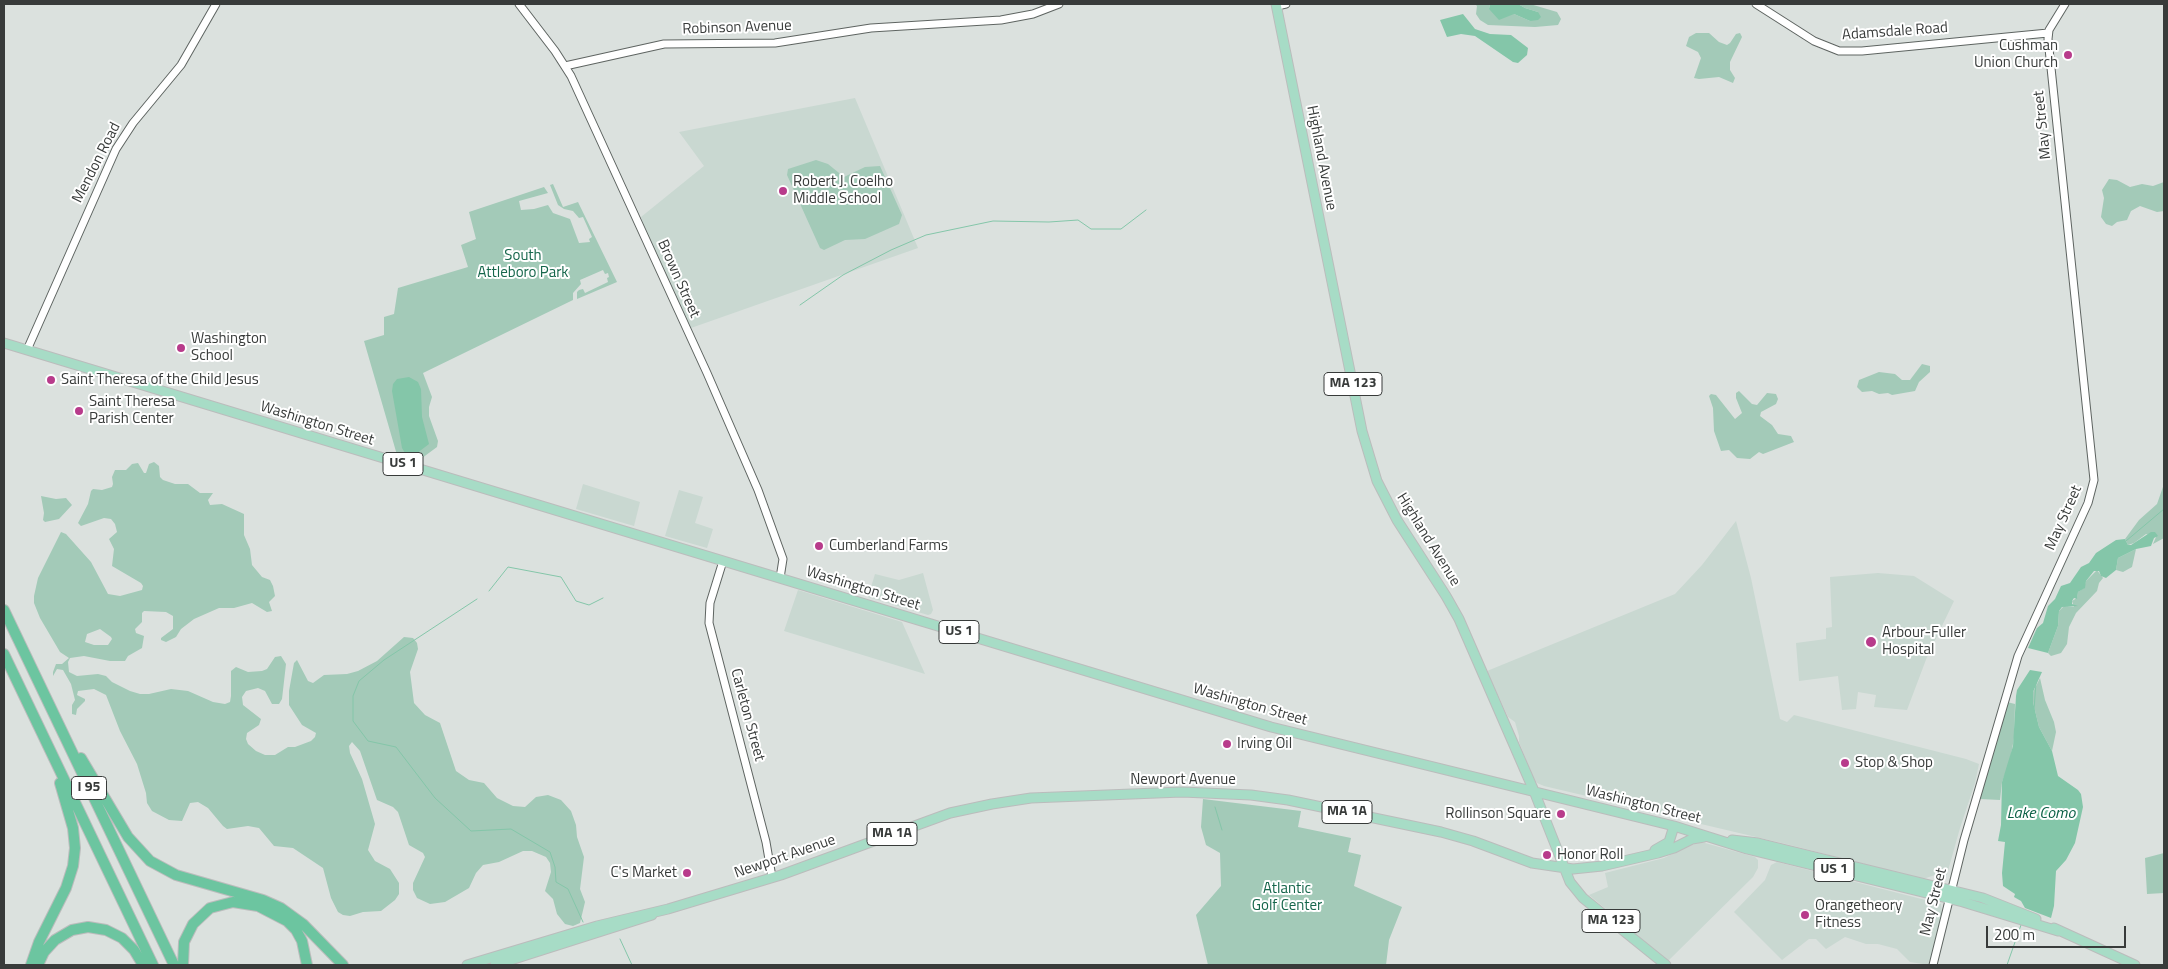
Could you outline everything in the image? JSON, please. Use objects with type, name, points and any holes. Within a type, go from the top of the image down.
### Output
[{"type":"highway","name":"I 95","points":[[4,610],[174,965]]},
{"type":"highway","name":"I 95","points":[[4,654],[153,965]]},
{"type":"highway","points":[[57,722],[79,754],[128,837],[146,858],[170,872],[276,906],[303,924],[343,965]]},
{"type":"highway","points":[[31,965],[39,942],[66,888],[74,857],[71,821],[50,751]]},
{"type":"highway","points":[[183,965],[184,942],[196,920],[214,907],[233,902],[258,906],[287,921],[296,930],[302,941],[308,965]]},
{"type":"highway","points":[[38,965],[44,952],[55,940],[72,930],[88,927],[106,930],[122,938],[131,946],[143,965]]},
{"type":"main road","name":"Highland Avenue","points":[[1280,4],[1360,421],[1372,466],[1392,513],[1459,619],[1534,791],[1565,869]]},
{"type":"main road","name":"Washington Street","points":[[4,343],[1271,727],[1674,826],[1720,840],[1758,843],[1950,894],[1997,902],[2136,965]]},
{"type":"main road","name":"Newport Avenue","points":[[467,965],[597,926],[668,909],[772,877],[927,821],[979,806],[1041,798],[1182,792],[1251,795],[1441,832],[1473,841],[1532,863],[1565,869]]},
{"type":"main road","name":"MA 1A","points":[[1644,855],[1666,845],[1674,826]]},
{"type":"main road","name":"MA 1A","points":[[1565,869],[1602,866],[1668,850],[1692,838],[1710,837]]},
{"type":"main road","name":"MA 123","points":[[1565,869],[1578,893],[1666,965]]},
{"type":"main road","name":"Newport Avenue","points":[[495,965],[629,924],[668,909]]},
{"type":"street","name":"Mendon Road","points":[[26,350],[116,149],[133,123],[181,65],[209,13],[216,4]]},
{"type":"street","name":"Brown Street","points":[[519,4],[565,66],[707,373],[758,490],[783,559],[780,578]]},
{"type":"street","name":"Robinson Avenue","points":[[565,66],[657,45],[775,43],[866,29],[1000,20],[1033,14],[1059,4]]},
{"type":"street","name":"Adamsdale Road","points":[[1756,4],[1814,41],[1838,51],[1856,51],[2048,33]]},
{"type":"street","points":[[2048,33],[2065,4]]},
{"type":"street","name":"May Street","points":[[1933,965],[1964,840],[2018,656],[2088,503],[2094,480],[2048,33]]},
{"type":"street","name":"Carleton Street","points":[[723,561],[710,603],[710,628],[766,842],[772,877]]},
{"type":"shaded area","name":"Robert J. Coelho Middle School","points":[[855,98],[918,248],[691,328],[649,240],[641,217],[704,166],[679,132]]},
{"type":"shaded area","points":[[583,484],[640,502],[634,526],[576,509]]},
{"type":"shaded area","points":[[679,490],[703,497],[695,523],[713,529],[707,548],[665,536]]},
{"type":"shaded area","points":[[1736,521],[1751,578],[1780,719],[1787,722],[1794,715],[1966,759],[1979,764],[1946,878],[1935,875],[1923,879],[1684,820],[1665,813],[1544,786],[1537,783],[1534,779],[1519,742],[1515,722],[1508,717],[1487,671],[1675,594],[1702,565]]},
{"type":"shaded area","points":[[923,573],[933,610],[931,614],[928,615],[868,597],[875,574],[899,580]]},
{"type":"shaded area","name":"Arbour-Fuller Hospital","points":[[1878,573],[1914,576],[1954,601],[1927,657],[1907,710],[1874,707],[1876,695],[1858,692],[1856,709],[1842,710],[1838,676],[1799,681],[1796,643],[1826,639],[1826,628],[1832,627],[1830,577]]},
{"type":"shaded area","points":[[798,590],[902,622],[925,674],[784,631]]},
{"type":"shaded area","points":[[1696,843],[1705,843],[1755,857],[1758,860],[1758,868],[1753,877],[1668,961],[1589,895],[1608,887],[1605,873],[1664,858]]},
{"type":"shaded area","points":[[1777,862],[1941,904],[1942,913],[1930,965],[1910,962],[1897,949],[1878,944],[1866,944],[1845,937],[1826,949],[1816,939],[1809,939],[1782,960],[1734,912],[1765,880],[1771,865]]},
{"type":"green space","points":[[1475,4],[1490,4],[1489,9],[1514,14],[1530,21],[1538,12],[1518,4],[1530,4],[1557,12],[1561,19],[1558,25],[1535,27],[1488,25],[1480,20],[1476,14],[1477,6]]},
{"type":"green space","points":[[1696,33],[1709,33],[1719,42],[1727,45],[1736,34],[1740,33],[1742,37],[1730,62],[1730,70],[1735,78],[1733,83],[1719,77],[1694,78],[1701,58],[1698,52],[1686,46],[1689,37]]},
{"type":"green space","points":[[816,160],[828,164],[844,177],[865,167],[880,166],[902,215],[899,224],[865,239],[845,240],[824,250],[820,248],[787,175],[788,169]]},
{"type":"green space","points":[[2109,179],[2117,180],[2130,187],[2142,184],[2153,186],[2164,182],[2164,211],[2157,212],[2140,206],[2131,211],[2127,220],[2117,222],[2112,226],[2106,224],[2101,217],[2104,198],[2102,190]]},
{"type":"green space","name":"South Attleboro Park","points":[[553,184],[563,207],[578,202],[617,282],[577,299],[577,292],[579,290],[583,289],[585,293],[608,282],[607,278],[609,277],[608,273],[605,274],[603,270],[580,280],[581,284],[573,293],[573,300],[423,373],[432,397],[429,416],[438,441],[437,447],[418,461],[397,455],[364,341],[384,335],[384,317],[394,314],[398,288],[468,267],[461,245],[476,239],[469,212],[544,187],[548,193],[519,201],[521,210],[548,205],[553,213],[570,219],[579,243],[590,242],[589,239],[592,237],[583,217],[579,218],[573,211],[564,209],[558,205],[550,185]]},
{"type":"green space","points":[[1922,364],[1930,366],[1930,372],[1919,382],[1915,391],[1892,395],[1888,393],[1879,394],[1872,391],[1862,392],[1857,387],[1859,380],[1879,372],[1895,374],[1902,380],[1910,380]]},
{"type":"green space","points":[[1739,391],[1752,404],[1757,405],[1767,393],[1776,394],[1778,399],[1776,404],[1761,412],[1760,416],[1772,425],[1778,434],[1791,436],[1794,442],[1763,454],[1759,452],[1750,459],[1737,458],[1729,450],[1721,451],[1714,431],[1713,408],[1709,396],[1711,394],[1716,395],[1735,419],[1742,413],[1736,398],[1736,393]]},
{"type":"green space","points":[[154,462],[159,466],[160,477],[163,480],[175,484],[188,484],[200,493],[213,493],[208,500],[210,505],[222,504],[244,514],[244,535],[250,549],[252,565],[262,577],[270,580],[273,586],[275,596],[269,602],[272,611],[267,612],[252,603],[234,608],[219,608],[194,619],[181,629],[176,637],[166,642],[161,640],[161,638],[173,629],[173,616],[166,612],[144,611],[142,613],[142,622],[135,629],[136,633],[144,636],[142,648],[128,656],[125,661],[110,661],[84,656],[70,658],[68,662],[69,672],[77,676],[98,674],[106,676],[112,682],[140,694],[171,689],[188,691],[213,702],[225,704],[230,702],[231,671],[236,667],[248,672],[262,671],[267,669],[275,657],[281,656],[286,664],[282,699],[279,704],[272,704],[265,691],[258,688],[246,691],[242,697],[243,705],[261,719],[259,725],[247,733],[246,739],[248,744],[256,751],[265,755],[275,755],[288,747],[295,747],[311,741],[316,733],[302,725],[289,705],[289,691],[294,663],[297,660],[308,681],[313,683],[324,675],[347,674],[358,671],[377,661],[404,637],[413,638],[417,643],[418,649],[410,672],[414,703],[425,715],[440,723],[456,771],[469,780],[484,783],[497,798],[513,806],[525,807],[536,797],[548,795],[561,800],[571,811],[584,857],[580,889],[585,902],[580,923],[573,926],[565,924],[557,914],[553,899],[545,891],[551,872],[550,863],[546,857],[532,851],[523,851],[499,862],[483,865],[476,873],[469,888],[445,902],[430,904],[417,898],[413,890],[413,883],[425,857],[423,853],[409,845],[398,812],[393,807],[377,800],[360,751],[352,742],[349,746],[350,753],[362,779],[375,824],[368,850],[375,861],[390,869],[399,883],[399,894],[395,900],[381,911],[363,912],[350,916],[338,912],[331,898],[323,868],[293,848],[274,846],[259,828],[248,826],[227,829],[208,808],[198,802],[190,803],[182,821],[169,820],[152,811],[147,803],[146,793],[137,764],[120,731],[106,695],[94,689],[78,691],[77,695],[85,699],[85,701],[77,709],[76,715],[72,714],[72,705],[75,700],[71,684],[63,670],[57,669],[53,676],[56,664],[62,664],[69,658],[60,652],[40,618],[34,603],[38,578],[61,532],[66,534],[91,562],[108,594],[120,596],[142,590],[143,586],[141,583],[112,566],[114,549],[109,539],[117,532],[115,524],[111,519],[104,518],[81,526],[78,523],[88,504],[91,491],[93,489],[102,490],[112,487],[112,477],[115,470],[126,470],[132,464],[138,463],[144,473],[146,473],[149,464]],"holes":[[[100,629],[112,639],[108,645],[94,645],[85,642],[87,634]]]},
{"type":"green space","points":[[2164,484],[2164,538],[2153,544],[2156,537],[2146,534],[2128,545],[2125,539],[2139,520],[2157,504]]},
{"type":"green space","points":[[41,496],[56,499],[66,498],[72,505],[59,519],[45,522],[43,520],[44,513]]},
{"type":"green space","points":[[2136,549],[2132,567],[2123,572],[2116,570],[2118,558]]},
{"type":"green space","points":[[2097,570],[2103,578],[2099,583],[2097,591],[2076,613],[2069,627],[2067,644],[2061,653],[2051,656],[2048,653],[2058,626],[2059,611],[2064,606],[2074,607],[2072,601],[2077,598],[2078,592],[2084,588],[2086,581]]},
{"type":"green space","points":[[2040,678],[2056,732],[2052,751],[2039,727],[2033,702],[2033,692]]},
{"type":"green space","points":[[2007,702],[2015,704],[2014,738],[2010,761],[2002,782],[2000,800],[1980,799]]},
{"type":"green space","name":"Atlantic Golf Center","points":[[1203,799],[1301,811],[1298,827],[1351,838],[1348,852],[1361,855],[1354,886],[1402,907],[1389,940],[1386,965],[1208,965],[1196,915],[1221,886],[1220,853],[1206,845],[1201,827]]},
{"type":"green space","points":[[2164,853],[2164,893],[2147,894],[2145,858]]},
{"type":"water","points":[[1490,4],[1518,4],[1538,12],[1541,17],[1538,20],[1530,21],[1514,14],[1499,20],[1489,9]]},
{"type":"water","points":[[1463,14],[1475,29],[1490,34],[1511,35],[1528,48],[1527,55],[1518,63],[1513,62],[1475,36],[1461,34],[1447,37],[1440,20]]},
{"type":"water","points":[[409,377],[418,382],[421,389],[422,417],[429,444],[412,457],[405,453],[402,448],[392,391],[393,384],[397,379]]},
{"type":"water","points":[[2151,532],[2155,532],[2158,536],[2154,538],[2151,546],[2136,549],[2118,558],[2116,570],[2106,578],[2101,576],[2099,571],[2094,571],[2086,581],[2085,588],[2078,592],[2077,599],[2074,598],[2072,601],[2072,604],[2078,606],[2062,607],[2059,611],[2058,626],[2048,653],[2028,648],[2037,628],[2043,623],[2048,606],[2055,599],[2061,586],[2070,583],[2081,567],[2089,563],[2096,553],[2116,540],[2125,539],[2128,545],[2131,545]]},
{"type":"water","name":"Lake Como","points":[[2030,670],[2042,672],[2033,692],[2033,702],[2039,727],[2052,751],[2058,776],[2078,790],[2081,794],[2083,807],[2075,843],[2066,860],[2056,871],[2054,906],[2051,918],[2025,908],[2021,901],[2014,897],[2015,894],[2003,886],[2002,873],[2005,842],[1998,841],[2001,825],[2002,782],[2013,746],[2017,690]]},
{"type":"waterway","points":[[800,305],[843,275],[891,250],[926,235],[993,221],[1049,222],[1078,220],[1091,229],[1121,229],[1146,210]]},
{"type":"waterway","points":[[2126,541],[2164,509]]},
{"type":"waterway","points":[[489,591],[508,567],[561,577],[576,601],[589,605],[603,598]]},
{"type":"waterway","points":[[477,599],[384,660],[359,681],[353,696],[353,721],[368,741],[396,747],[435,798],[471,831],[511,829],[550,852],[555,867],[556,882],[568,889],[583,922]]},
{"type":"waterway","points":[[2034,710],[2036,682]]},
{"type":"waterway","points":[[1215,807],[1222,830]]},
{"type":"waterway","points":[[2007,965],[2021,925]]},
{"type":"waterway","points":[[620,939],[632,965]]},
{"type":"place","name":"Cushman Union Church","points":[[2068,55]]},
{"type":"place","name":"Robert J. Coelho Middle School","points":[[783,191]]},
{"type":"place","name":"Washington School","points":[[181,348]]},
{"type":"place","name":"Saint Theresa of the Child Jesus","points":[[51,380]]},
{"type":"place","name":"Saint Theresa Parish Center","points":[[79,411]]},
{"type":"place","name":"Cumberland Farms","points":[[819,546]]},
{"type":"place","name":"Arbour-Fuller Hospital","points":[[1871,642]]},
{"type":"place","name":"Irving Oil","points":[[1227,744]]},
{"type":"place","name":"Stop & Shop","points":[[1845,763]]},
{"type":"place","name":"Rollinson Square","points":[[1561,814]]},
{"type":"place","name":"Honor Roll","points":[[1547,855]]},
{"type":"place","name":"C's Market","points":[[687,873]]},
{"type":"place","name":"Orangetheory Fitness","points":[[1805,915]]}]
